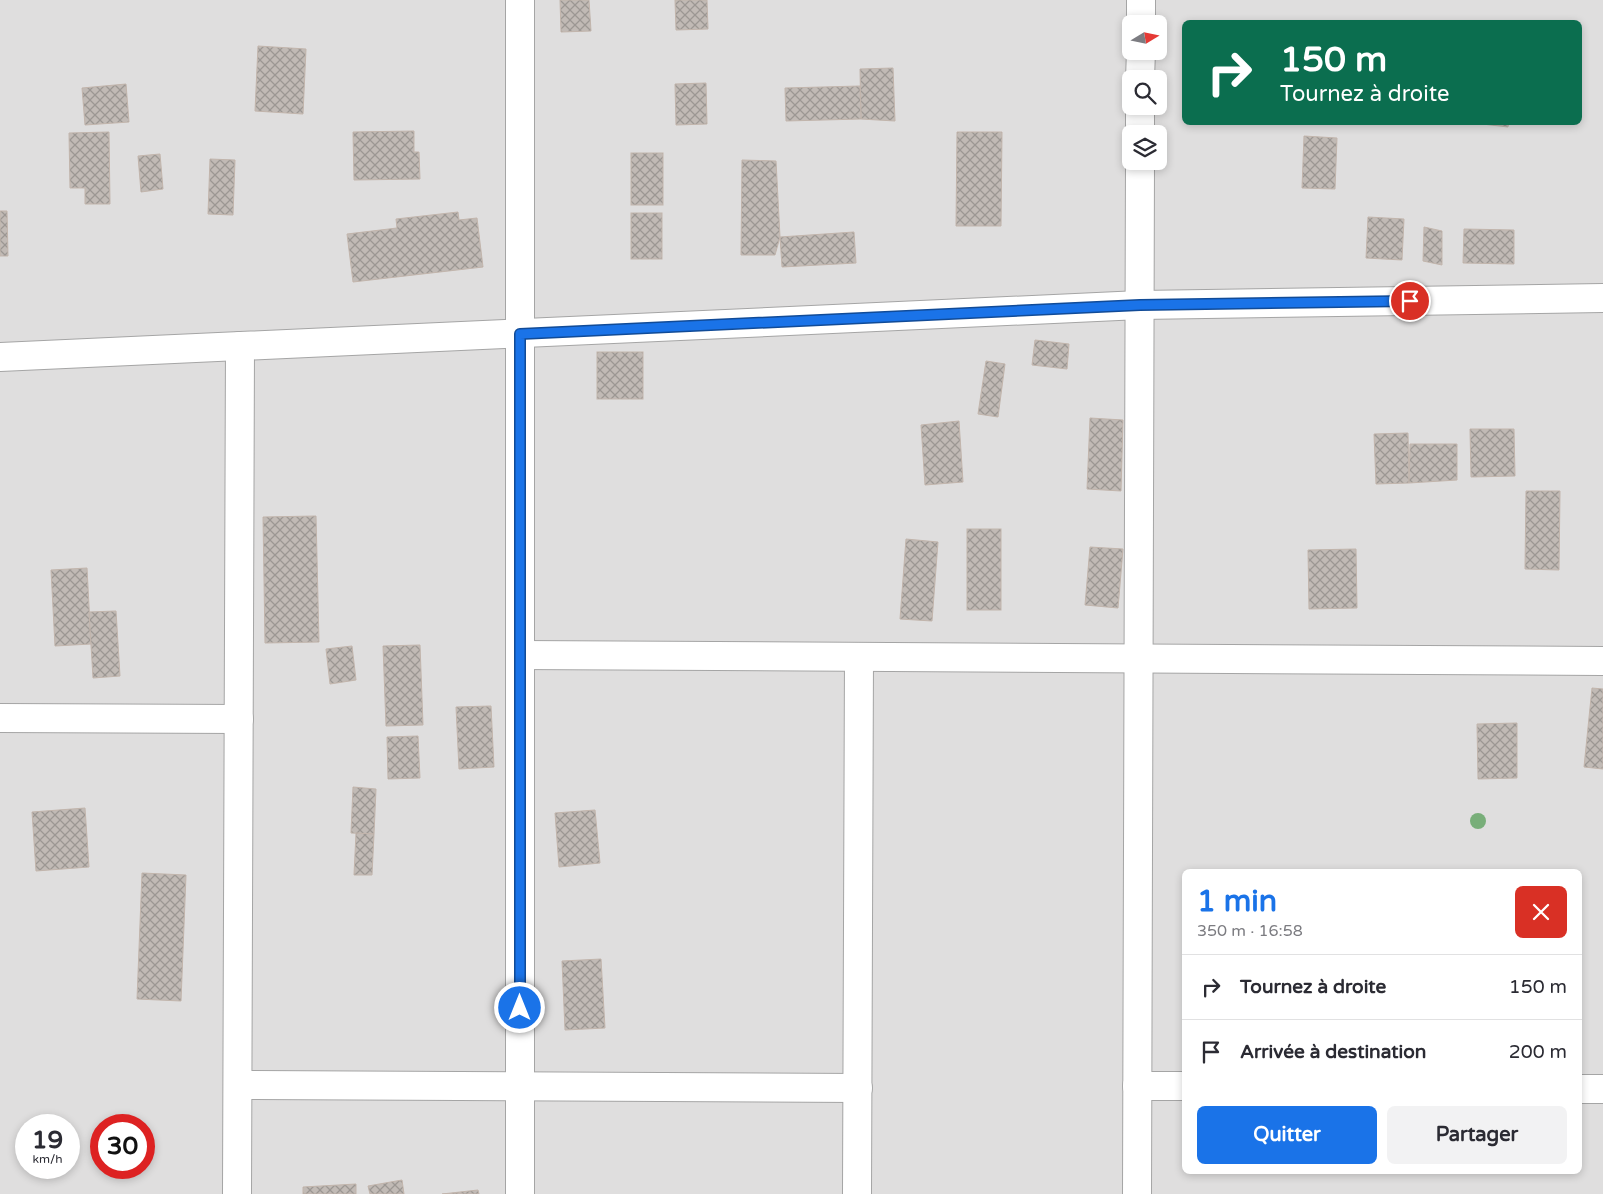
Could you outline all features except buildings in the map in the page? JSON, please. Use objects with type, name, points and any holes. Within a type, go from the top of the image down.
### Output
[{"type":"street","points":[[520,0],[520,1194]]},
{"type":"street","points":[[1141,0],[1141,15]]},
{"type":"street","points":[[1137,1194],[1140,170]]},
{"type":"street","points":[[0,357],[1140,305],[1603,298]]},
{"type":"street","points":[[237,1194],[240,346]]},
{"type":"street","points":[[520,655],[1603,661]]},
{"type":"street","points":[[857,1194],[859,657]]},
{"type":"street","points":[[0,718],[239,719]]},
{"type":"street","points":[[238,1085],[858,1088]]},
{"type":"street","points":[[1137,1086],[1182,1086]]},
{"type":"street","points":[[1582,1089],[1603,1089]]},
{"type":"shaded area","points":[[0,0],[1603,0],[1603,1194],[0,1194]]},
{"type":"route","points":[[520,1008],[520,334],[1140,305],[1410,301]]}]
